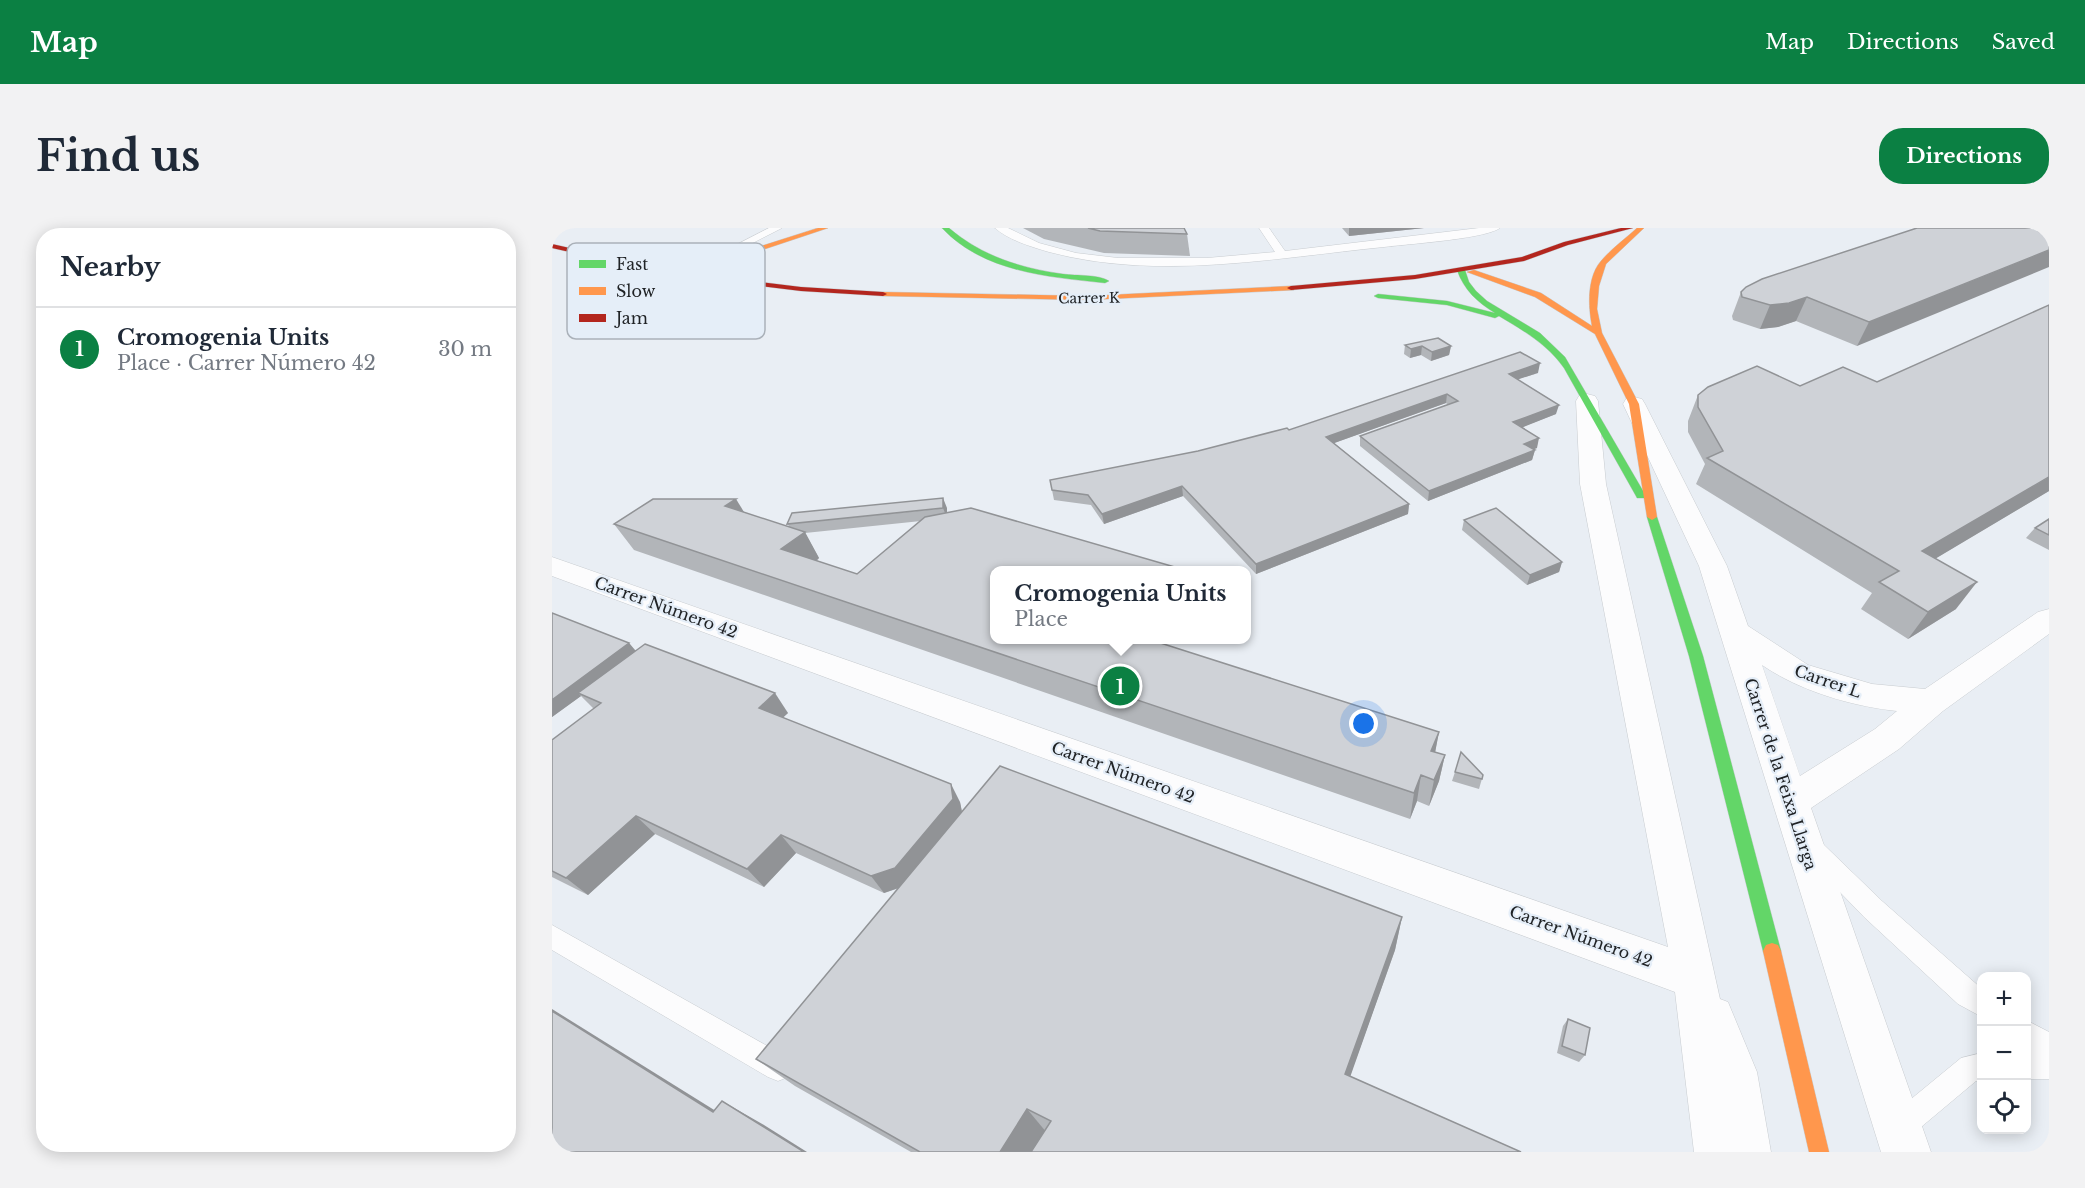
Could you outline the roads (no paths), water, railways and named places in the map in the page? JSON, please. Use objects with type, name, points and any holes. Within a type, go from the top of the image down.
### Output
[{"type":"main road","points":[[765,247],[794,240],[825,228]]},
{"type":"main road","name":"Carrer K","points":[[945,228],[962,243],[1002,261],[1070,277],[1107,281],[1219,280],[1402,266],[1421,261]]},
{"type":"main road","name":"Carrer K","points":[[1486,251],[1566,243],[1630,228]]},
{"type":"main road","name":"Carrer de la Feixa Llarga","points":[[1641,228],[1604,263],[1598,275],[1593,309],[1598,333],[1634,404],[1651,514],[1696,656],[1785,1001],[1820,1152]]},
{"type":"main road","name":"Carrer K","points":[[765,284],[909,296],[1087,298],[1262,291],[1378,281],[1461,270],[1524,259],[1566,243]]},
{"type":"main road","points":[[552,246],[567,249]]},
{"type":"main road","name":"Carrer de la Feixa Llarga","points":[[1511,249],[1471,263],[1461,270],[1460,275],[1464,285],[1476,297],[1534,333],[1566,362],[1651,514]]},
{"type":"main road","name":"Carrer de la Feixa Llarga","points":[[1402,266],[1461,270],[1520,286],[1542,296],[1598,333]]},
{"type":"main road","name":"Carrer de la Feixa Llarga","points":[[1262,291],[1391,296],[1447,303],[1486,312],[1534,333]]},
{"type":"street","name":"Carrer de la Feixa Llarga","points":[[1587,401],[1593,484],[1695,978],[1719,1152]]},
{"type":"street","name":"Carrer de la Feixa Llarga","points":[[1634,404],[1713,566],[1902,1140]]},
{"type":"street","name":"Carrer Número 42","points":[[552,566],[1695,978]]},
{"type":"street","points":[[1795,819],[1931,702],[2049,619]]},
{"type":"street","name":"Carrer L","points":[[1735,632],[1797,673],[1872,696],[1931,702]]},
{"type":"street","name":"Carrer de la Feixa Llarga","points":[[1695,978],[1734,1072],[1746,1152]]},
{"type":"lane","points":[[745,243],[777,228]]},
{"type":"lane","points":[[1000,228],[1047,248],[1119,260],[1198,262],[1438,238],[1495,228]]},
{"type":"lane","points":[[1264,228],[1282,255]]},
{"type":"lane","points":[[1795,819],[1873,909],[1967,995],[1977,1001]]},
{"type":"lane","points":[[552,937],[778,1067],[793,1049]]},
{"type":"lane","points":[[2031,1036],[2049,1047]]},
{"type":"lane","points":[[2031,1065],[2049,1065]]},
{"type":"lane","points":[[1902,1140],[1971,1068],[1977,1067]]},
{"type":"place","name":"Cromogenia Units","points":[[1120,686]]}]
